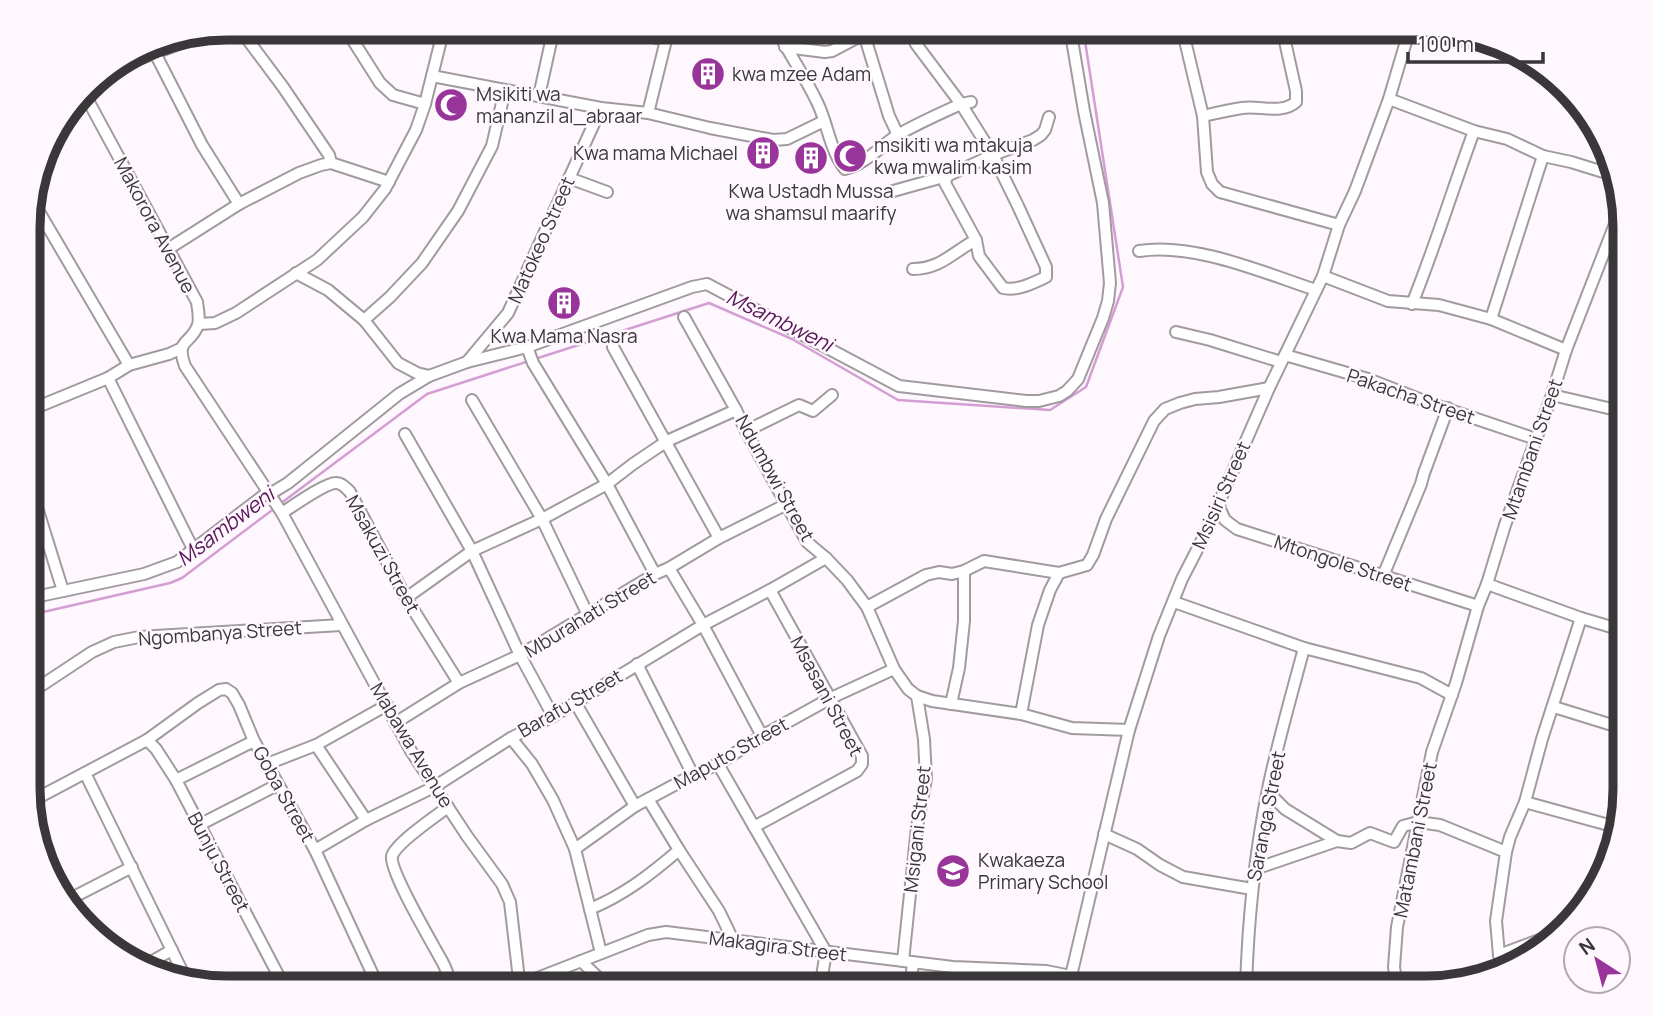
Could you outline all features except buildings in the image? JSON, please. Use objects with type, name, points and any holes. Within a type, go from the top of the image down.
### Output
[{"type":"street","points":[[785,47],[825,52],[852,40]]},
{"type":"street","points":[[866,40],[889,116],[898,135]]},
{"type":"street","points":[[914,40],[966,103],[1018,206],[1046,267],[1046,277],[1011,290],[1003,288],[979,256],[976,240],[945,183],[947,176]]},
{"type":"street","points":[[40,596],[162,568],[177,562],[217,533],[274,502],[288,483],[400,394],[429,376],[467,362],[530,355],[692,287],[708,284],[899,386],[1027,401],[1059,396],[1068,391],[1078,379],[1104,318],[1110,283],[1103,203],[1072,40]]},
{"type":"street","points":[[1185,40],[1203,116],[1207,172],[1212,184],[1220,192],[1339,225]]},
{"type":"street","points":[[1203,116],[1242,108],[1277,109],[1290,107],[1296,102],[1285,40]]},
{"type":"street","name":"Msisiri Street","points":[[1071,975],[1129,730],[1159,636],[1182,579],[1219,507],[1269,388],[1323,276],[1339,225],[1355,191],[1389,99],[1406,40]]},
{"type":"street","points":[[249,41],[329,155],[331,163]]},
{"type":"street","points":[[353,41],[380,83],[393,95],[425,104]]},
{"type":"street","points":[[40,406],[108,378],[129,365],[181,348],[199,324],[215,323],[236,313],[317,260],[355,225],[389,182],[416,130],[441,41]]},
{"type":"street","points":[[539,96],[551,41]]},
{"type":"street","points":[[648,113],[666,41]]},
{"type":"street","points":[[782,41],[818,105],[833,146],[845,169],[850,169],[898,135],[966,103]]},
{"type":"street","points":[[156,54],[202,145],[239,204]]},
{"type":"street","points":[[432,76],[601,108],[648,113],[773,140],[787,139],[824,121]]},
{"type":"street","points":[[364,320],[422,263],[458,211],[492,146],[505,90]]},
{"type":"street","points":[[1389,99],[1474,131],[1507,139],[1543,156],[1604,172]]},
{"type":"street","name":"Makorora Avenue","points":[[89,102],[197,302],[199,324]]},
{"type":"street","name":"Matokeo Street","points":[[467,362],[508,313],[601,108]]},
{"type":"street","points":[[886,193],[947,176],[1033,140],[1041,135],[1049,117]]},
{"type":"street","points":[[1412,303],[1474,131]]},
{"type":"street","points":[[1491,319],[1543,156]]},
{"type":"street","points":[[168,249],[239,204],[299,173],[331,163],[389,182]]},
{"type":"street","points":[[569,178],[607,192]]},
{"type":"street","points":[[41,215],[129,365]]},
{"type":"street","name":"Mtambani Street","points":[[1452,695],[1505,525],[1566,350],[1612,232]]},
{"type":"street","points":[[913,269],[938,264],[976,240]]},
{"type":"street","points":[[1139,251],[1189,251],[1236,263],[1316,290]]},
{"type":"street","points":[[296,273],[328,290],[364,320],[398,363],[429,376]]},
{"type":"street","points":[[1323,276],[1388,301],[1438,305],[1491,319],[1566,350]]},
{"type":"street","name":"Ndumbwi Street","points":[[684,317],[807,542],[847,580],[866,607],[894,669],[908,689],[917,696]]},
{"type":"street","name":"Pakacha Street","points":[[1176,332],[1368,379],[1536,439]]},
{"type":"street","points":[[613,347],[719,538]]},
{"type":"street","points":[[181,348],[185,366],[274,502]]},
{"type":"street","points":[[530,355],[607,484],[655,573]]},
{"type":"street","points":[[108,378],[193,549]]},
{"type":"street","points":[[866,607],[926,575],[939,572],[953,574],[984,561],[1059,572],[1087,565],[1106,519],[1154,421],[1165,409],[1195,399],[1269,388]]},
{"type":"street","points":[[746,431],[799,405],[813,411],[832,395]]},
{"type":"street","points":[[1552,396],[1612,409]]},
{"type":"street","points":[[472,400],[542,519],[588,615]]},
{"type":"street","points":[[1383,576],[1422,484],[1448,408]]},
{"type":"street","points":[[406,598],[472,551],[542,519],[607,484],[667,441],[737,410]]},
{"type":"street","points":[[405,434],[472,551],[520,655],[553,716]]},
{"type":"street","name":"Msakuzi Street","points":[[274,502],[337,483],[344,486],[350,492],[406,598],[458,683]]},
{"type":"street","name":"Mabawa Avenue","points":[[274,502],[395,723],[434,787],[502,884],[510,902],[516,976]]},
{"type":"street","name":"Mburahati Street","points":[[395,723],[458,683],[520,655],[655,573],[785,505]]},
{"type":"street","name":"Mtongole Street","points":[[1219,507],[1225,520],[1237,529],[1478,606]]},
{"type":"street","points":[[40,517],[63,591]]},
{"type":"street","name":"Barafu Street","points":[[315,850],[366,820],[434,787],[511,738],[553,716],[702,625],[826,558]]},
{"type":"street","points":[[669,568],[762,736]]},
{"type":"street","points":[[951,704],[959,668],[964,621],[964,571]]},
{"type":"street","points":[[1021,714],[1038,625],[1059,572]]},
{"type":"street","points":[[1487,584],[1612,627]]},
{"type":"street","name":"Msasani Street","points":[[754,827],[857,771],[862,764],[862,756],[770,590]]},
{"type":"street","points":[[1174,601],[1304,648],[1442,684],[1456,683]]},
{"type":"street","points":[[1503,959],[1499,956],[1496,921],[1506,852],[1525,802],[1581,618]]},
{"type":"street","name":"Ngombanya Street","points":[[40,686],[93,652],[114,642],[139,637],[341,625]]},
{"type":"street","name":"Saranga Street","points":[[1247,975],[1252,889],[1269,784],[1304,648]]},
{"type":"street","points":[[637,664],[693,775]]},
{"type":"street","name":"Maputo Street","points":[[575,849],[635,806],[718,764],[831,698],[894,669]]},
{"type":"street","points":[[1420,678],[1452,695]]},
{"type":"street","name":"Goba Street","points":[[147,740],[219,690],[226,689],[232,693],[277,785],[315,850],[373,976]]},
{"type":"street","name":"Matambani Street","points":[[1395,975],[1397,927],[1432,752],[1452,695]]},
{"type":"street","points":[[917,696],[1021,714],[1072,728],[1129,730]]},
{"type":"street","name":"Msigani Street","points":[[909,975],[917,827],[926,779],[924,739],[917,696]]},
{"type":"street","points":[[575,702],[635,806]]},
{"type":"street","points":[[267,764],[316,744],[387,705]]},
{"type":"street","points":[[1554,707],[1612,725]]},
{"type":"street","points":[[511,738],[532,764],[553,800],[575,849],[601,953]]},
{"type":"street","points":[[41,796],[147,740]]},
{"type":"street","name":"Bunju Street","points":[[147,740],[156,748],[176,780],[279,976]]},
{"type":"street","points":[[176,780],[254,741]]},
{"type":"street","points":[[316,744],[366,820]]},
{"type":"street","points":[[718,764],[825,952],[822,976]]},
{"type":"street","points":[[85,773],[181,969]]},
{"type":"street","points":[[1269,784],[1274,798],[1285,809],[1337,841],[1351,844],[1370,833],[1394,842],[1403,826],[1418,822],[1440,825],[1506,852]]},
{"type":"street","points":[[199,825],[277,785]]},
{"type":"street","points":[[648,799],[719,911],[733,940]]},
{"type":"street","points":[[1525,802],[1609,825]]},
{"type":"street","points":[[448,976],[392,866],[392,855],[400,845],[449,807]]},
{"type":"street","points":[[1104,834],[1137,849],[1183,877],[1252,889]]},
{"type":"street","points":[[1255,869],[1337,841]]},
{"type":"street","points":[[590,909],[628,891],[678,850]]},
{"type":"street","points":[[75,897],[132,867]]},
{"type":"street","name":"Makagira Street","points":[[545,976],[648,935],[666,932],[953,967],[1046,971],[1068,975]]},
{"type":"street","points":[[1499,956],[1529,944]]},
{"type":"street","points":[[154,960],[172,950]]},
{"type":"street","points":[[581,961],[596,976]]},
{"type":"waterway","name":"Msambweni","points":[[535,359],[709,303],[792,339],[898,400],[1050,410],[1086,387],[1123,287],[1085,40]]},
{"type":"waterway","name":"Msambweni","points":[[280,504],[427,394],[529,361]]},
{"type":"waterway","name":"Msambweni","points":[[40,613],[182,578],[275,508]]},
{"type":"place","name":"kwa mzee Adam","points":[[708,74]]},
{"type":"place","name":"Msikiti wa mananzil al_abraar","points":[[451,105]]},
{"type":"place","name":"Kwa mama Michael","points":[[763,153]]},
{"type":"place","name":"msikiti wa mtakuja kwa mwalim kasim","points":[[850,156]]},
{"type":"place","name":"Kwa Ustadh Mussa wa shamsul maarify","points":[[811,158]]},
{"type":"place","name":"Kwa Mama Nasra","points":[[564,303]]},
{"type":"place","name":"Kwakaeza Primary School","points":[[953,871]]}]
